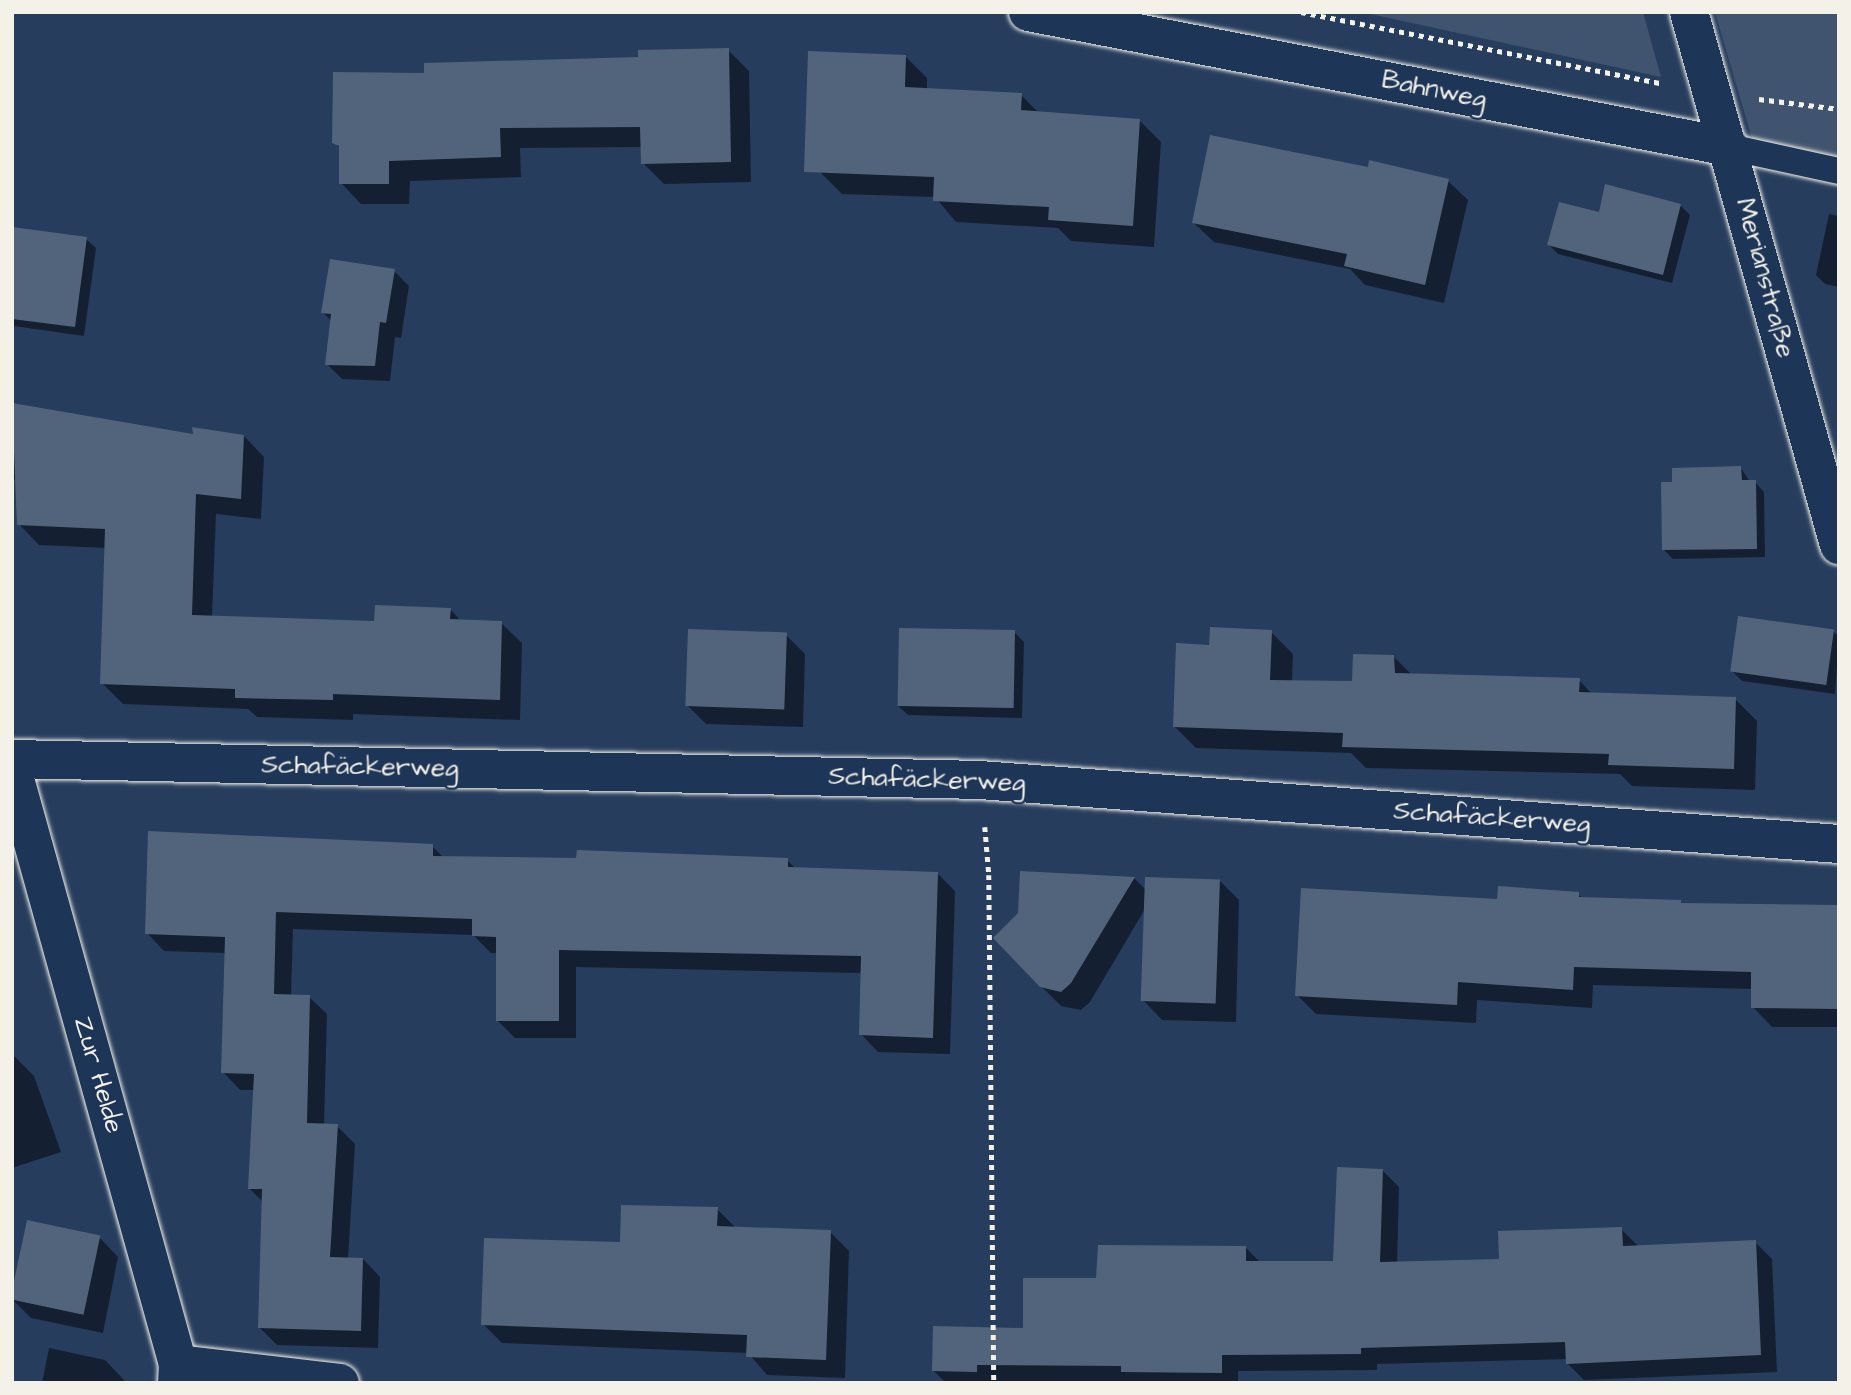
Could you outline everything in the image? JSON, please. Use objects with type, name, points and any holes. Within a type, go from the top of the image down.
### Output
[{"type":"street","name":"Bahnweg","points":[[1028,12],[1729,147]]},
{"type":"street","name":"Merianstraße","points":[[1689,12],[1839,545]]},
{"type":"street","name":"Schafäckerweg","points":[[12,759],[980,780],[1839,844]]},
{"type":"street","name":"Zur Helde","points":[[12,768],[178,1373]]},
{"type":"street","points":[[178,1373],[341,1383]]},
{"type":"lane","name":"Bahnweg","points":[[1729,147],[1839,171]]},
{"type":"path","points":[[1301,12],[1713,93],[1839,109]]},
{"type":"path","points":[[989,875],[994,1383]]},
{"type":"shaded area","points":[[1361,12],[1643,12],[1661,77]]},
{"type":"shaded area","points":[[1715,12],[1839,12],[1839,181],[1760,166]]},
{"type":"building","points":[[729,48],[731,162],[641,164],[640,127],[500,128],[501,157],[389,161],[389,184],[339,184],[339,146],[332,143],[333,72],[424,73],[424,63],[638,57],[638,50]]},
{"type":"building","points":[[808,51],[906,55],[905,87],[1022,93],[1021,110],[1140,119],[1133,226],[1048,220],[1049,207],[933,201],[934,177],[804,172]]},
{"type":"building","points":[[1210,135],[1368,167],[1369,160],[1449,179],[1425,285],[1344,266],[1347,254],[1192,223]]},
{"type":"building","points":[[1605,184],[1681,204],[1663,275],[1547,245],[1559,202],[1599,212]]},
{"type":"building","points":[[12,227],[87,237],[75,327],[12,319]]},
{"type":"building","points":[[330,259],[395,269],[386,323],[380,322],[375,366],[325,365],[331,314],[321,313]]},
{"type":"building","points":[[12,403],[193,434],[192,427],[244,435],[241,499],[196,494],[192,615],[374,621],[375,605],[451,608],[450,619],[502,621],[500,700],[333,694],[333,700],[235,698],[235,689],[100,684],[105,529],[17,525]]},
{"type":"building","points":[[1741,466],[1742,480],[1756,480],[1757,549],[1662,550],[1661,482],[1672,482],[1672,468]]},
{"type":"building","points":[[1738,616],[1834,629],[1826,685],[1730,671]]},
{"type":"building","points":[[1210,627],[1272,630],[1270,680],[1352,681],[1353,654],[1394,655],[1395,673],[1580,678],[1579,692],[1736,697],[1734,769],[1608,765],[1609,754],[1342,747],[1343,733],[1173,727],[1176,643],[1209,645]]},
{"type":"building","points":[[899,628],[1015,630],[1014,708],[898,706]]},
{"type":"building","points":[[688,629],[787,632],[784,709],[685,706]]},
{"type":"building","points":[[148,831],[433,844],[433,856],[576,858],[577,850],[788,858],[788,867],[938,872],[933,1038],[859,1035],[861,956],[559,950],[559,1021],[496,1021],[496,937],[472,936],[472,919],[276,912],[274,994],[310,995],[307,1123],[338,1124],[330,1257],[363,1258],[361,1331],[258,1328],[262,1189],[248,1189],[254,1074],[221,1073],[225,937],[145,934]]},
{"type":"building","points":[[1020,871],[1135,877],[1071,983],[1061,992],[1040,987],[993,938],[1018,913]]},
{"type":"building","points":[[1145,877],[1220,880],[1216,1004],[1141,1001]]},
{"type":"building","points":[[1498,886],[1579,892],[1579,897],[1681,900],[1681,903],[1839,905],[1839,1009],[1751,1008],[1751,972],[1574,967],[1573,990],[1458,982],[1457,1005],[1295,996],[1301,888],[1497,899]]},
{"type":"building","points":[[1337,1167],[1383,1169],[1380,1262],[1499,1259],[1498,1231],[1622,1227],[1623,1246],[1756,1240],[1761,1355],[1566,1364],[1565,1342],[1361,1348],[1361,1354],[1222,1355],[1222,1373],[1121,1372],[1121,1366],[977,1365],[977,1372],[932,1371],[933,1326],[1023,1328],[1023,1278],[1096,1278],[1098,1245],[1246,1246],[1246,1261],[1333,1261]]},
{"type":"building","points":[[621,1205],[718,1207],[717,1226],[831,1230],[826,1360],[746,1357],[747,1335],[481,1325],[484,1238],[620,1242]]},
{"type":"building","points":[[27,1220],[100,1236],[84,1315],[12,1300]]}]
